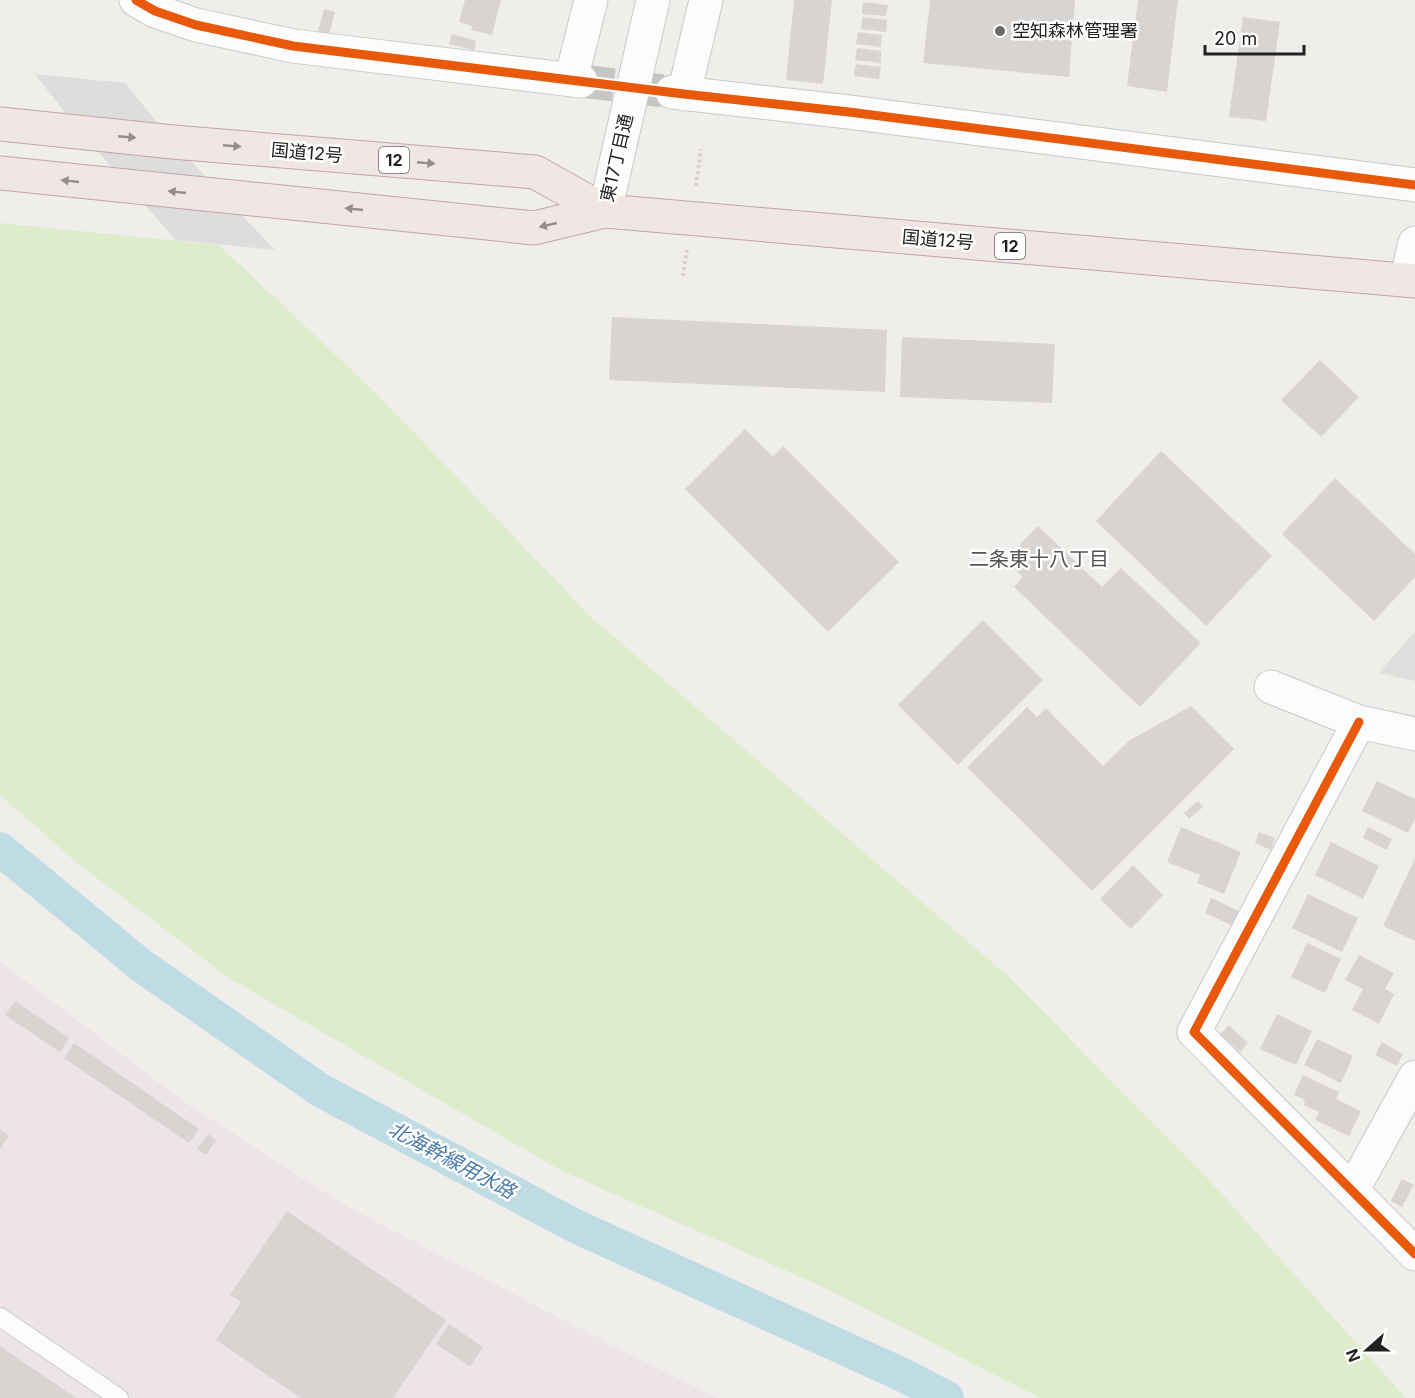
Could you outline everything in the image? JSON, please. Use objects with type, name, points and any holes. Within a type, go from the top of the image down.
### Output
[{"type":"highway","name":"国道12号","points":[[0,124],[535,172],[605,212]]},
{"type":"highway","name":"国道12号","points":[[0,173],[534,228],[605,212],[1411,280]]},
{"type":"street","points":[[136,0],[155,11],[201,12],[293,46],[576,81],[591,0]]},
{"type":"street","name":"東17丁目通","points":[[605,212],[653,0]]},
{"type":"street","points":[[706,0],[678,93],[849,112],[1415,184]]},
{"type":"street","points":[[1411,280],[1415,243]]},
{"type":"street","points":[[1271,687],[1359,722],[1415,734]]},
{"type":"street","points":[[1359,722],[1194,1032],[1415,1254]]},
{"type":"street","points":[[1352,1191],[1415,1077]]},
{"type":"lane","points":[[0,1317],[119,1398]]},
{"type":"shaded area","points":[[1415,631],[1415,681],[1379,673]]},
{"type":"shaded area","points":[[0,960],[186,1103],[343,1204],[567,1322],[718,1398],[0,1398]]},
{"type":"green space","points":[[0,223],[219,245],[376,393],[591,617],[1009,977],[1208,1179],[1406,1398],[1040,1398],[825,1288],[560,1170],[229,978],[77,863],[0,795]]},
{"type":"pier","points":[[35,74],[125,83],[173,142],[275,250],[176,240],[81,133]]},
{"type":"building","points":[[465,0],[501,0],[492,35],[471,30],[472,26],[459,22]]},
{"type":"building","points":[[794,0],[832,0],[823,84],[786,80]]},
{"type":"building","name":"空知森林管理署","points":[[930,0],[1075,0],[1069,77],[923,63]]},
{"type":"building","points":[[1138,0],[1178,0],[1167,92],[1127,86]]},
{"type":"building","points":[[863,2],[888,5],[886,16],[862,14]]},
{"type":"building","points":[[324,9],[335,12],[329,35],[318,32]]},
{"type":"building","points":[[862,17],[887,20],[886,32],[861,29]]},
{"type":"building","points":[[1243,17],[1280,22],[1266,121],[1229,117]]},
{"type":"building","points":[[858,32],[882,35],[881,47],[856,44]]},
{"type":"building","points":[[452,34],[476,41],[474,50],[449,44]]},
{"type":"building","points":[[857,48],[881,51],[881,63],[855,60]]},
{"type":"building","points":[[856,64],[881,67],[879,79],[854,76]]},
{"type":"building","points":[[612,317],[887,330],[885,392],[609,380]]},
{"type":"building","points":[[902,337],[1055,344],[1052,403],[900,397]]},
{"type":"building","points":[[1320,360],[1359,397],[1321,437],[1281,400]]},
{"type":"building","points":[[745,429],[773,457],[783,446],[899,562],[828,632],[685,489]]},
{"type":"building","points":[[1161,451],[1272,556],[1206,626],[1096,521]]},
{"type":"building","points":[[1335,478],[1415,554],[1415,577],[1374,621],[1282,534]]},
{"type":"building","points":[[1038,526],[1102,587],[1121,568],[1201,643],[1140,707],[1014,587],[1023,577],[1005,560]]},
{"type":"building","points":[[983,620],[1043,680],[958,765],[898,705]]},
{"type":"building","points":[[1191,706],[1234,749],[1092,891],[967,767],[1027,707],[1037,717],[1046,708],[1103,766],[1130,740]]},
{"type":"building","points":[[1377,781],[1415,799],[1415,818],[1408,833],[1362,811]]},
{"type":"building","points":[[1198,801],[1203,807],[1189,819],[1184,813]]},
{"type":"building","points":[[1181,827],[1241,852],[1224,894],[1197,883],[1200,875],[1167,862]]},
{"type":"building","points":[[1368,827],[1392,839],[1387,850],[1363,838]]},
{"type":"building","points":[[1259,832],[1275,838],[1271,850],[1255,843]]},
{"type":"building","points":[[1331,842],[1379,866],[1363,899],[1315,875]]},
{"type":"building","points":[[1415,859],[1415,941],[1383,926]]},
{"type":"building","points":[[1133,865],[1163,895],[1131,929],[1100,899]]},
{"type":"building","points":[[1308,894],[1358,918],[1342,952],[1292,928]]},
{"type":"building","points":[[1211,898],[1239,911],[1233,926],[1205,913]]},
{"type":"building","points":[[1307,943],[1341,959],[1325,993],[1291,977]]},
{"type":"building","points":[[1359,955],[1394,973],[1385,989],[1394,994],[1379,1024],[1352,1010],[1363,989],[1345,980]]},
{"type":"building","points":[[15,1001],[69,1038],[60,1052],[5,1015]]},
{"type":"building","points":[[1277,1014],[1312,1031],[1296,1065],[1260,1049]]},
{"type":"building","points":[[1229,1025],[1248,1043],[1240,1052],[1220,1034]]},
{"type":"building","points":[[1317,1039],[1353,1056],[1341,1083],[1304,1065]]},
{"type":"building","points":[[1382,1042],[1403,1054],[1397,1066],[1375,1055]]},
{"type":"building","points":[[74,1043],[199,1129],[189,1143],[64,1058]]},
{"type":"building","points":[[1303,1075],[1339,1092],[1336,1099],[1361,1111],[1349,1136],[1315,1120],[1319,1112],[1304,1105],[1305,1100],[1294,1095]]},
{"type":"building","points":[[0,1129],[9,1136],[0,1149]]},
{"type":"building","points":[[208,1134],[216,1140],[206,1155],[197,1149]]},
{"type":"building","points":[[1402,1179],[1414,1185],[1402,1207],[1391,1201]]},
{"type":"building","points":[[287,1211],[446,1320],[393,1398],[301,1398],[216,1340],[241,1302],[230,1295]]},
{"type":"building","points":[[449,1324],[483,1347],[470,1367],[436,1344]]},
{"type":"building","points":[[0,1346],[76,1398],[0,1398]]},
{"type":"waterway","name":"北海幹線用水路","points":[[0,849],[142,966],[320,1090],[575,1226],[903,1375],[947,1398]]},
{"type":"tunnel","points":[[581,81],[672,92]]},
{"type":"cycle path","points":[[136,0],[155,11],[196,25],[293,46],[849,112],[1415,185]]},
{"type":"cycle path","points":[[1359,722],[1194,1032],[1415,1254]]},
{"type":"place","name":"空知森林管理署","points":[[1000,31]]},
{"type":"district","name":"二条東十八丁目","points":[[1039,559]]}]
